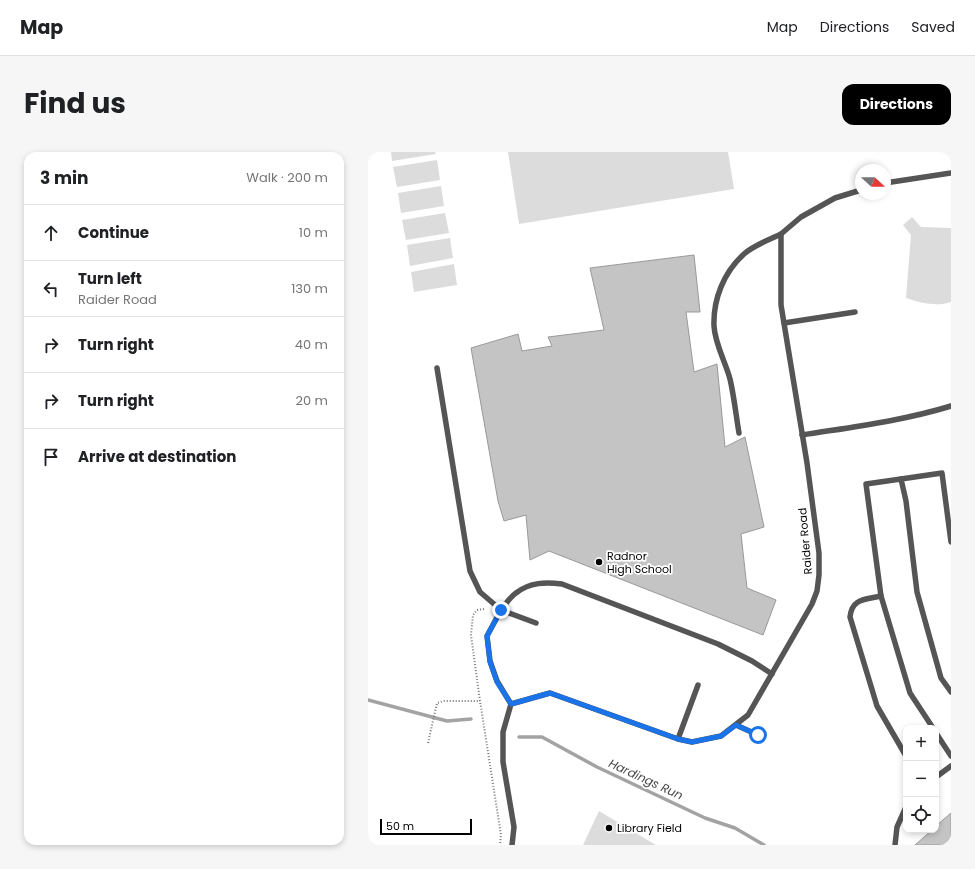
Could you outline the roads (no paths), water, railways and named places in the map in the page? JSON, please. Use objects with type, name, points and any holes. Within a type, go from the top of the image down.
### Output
[{"type":"lane","points":[[891,182],[951,173]]},
{"type":"lane","points":[[739,433],[730,378],[723,360],[714,326],[716,300],[725,277],[744,254],[759,244],[781,234],[801,217],[835,198],[855,192]]},
{"type":"lane","name":"Raider Road","points":[[511,704],[550,693],[678,739],[692,742],[721,736],[736,725],[748,714],[772,674],[812,604],[817,591],[819,575],[819,553],[781,305],[781,234]]},
{"type":"lane","points":[[784,323],[854,312]]},
{"type":"lane","points":[[436,368],[470,571],[480,592],[501,610],[536,623]]},
{"type":"lane","points":[[802,435],[872,425],[951,406]]},
{"type":"lane","points":[[931,725],[910,694],[881,596],[866,484],[942,473],[951,542]]},
{"type":"lane","points":[[901,479],[906,501],[917,592],[941,678],[951,692]]},
{"type":"lane","points":[[512,845],[514,827],[503,762],[503,732],[511,704],[497,682],[490,662],[487,636],[501,610],[515,593],[530,585],[546,582],[562,584],[718,644],[752,661],[772,674]]},
{"type":"lane","points":[[881,596],[856,602],[850,608],[850,617],[877,706],[903,751]]},
{"type":"lane","points":[[678,739],[698,686]]},
{"type":"lane","points":[[736,725],[758,735]]},
{"type":"lane","points":[[939,738],[951,756]]},
{"type":"lane","points":[[939,775],[951,766]]},
{"type":"lane","points":[[895,845],[898,827],[903,814]]},
{"type":"waterway","name":"Hardings Run","points":[[368,700],[447,721],[471,719]]},
{"type":"waterway","name":"Hardings Run","points":[[519,737],[542,737],[597,767],[705,818],[735,828],[764,845]]},
{"type":"place","name":"Radnor High School","points":[[599,562]]},
{"type":"place","name":"Library Field","points":[[609,828]]}]
